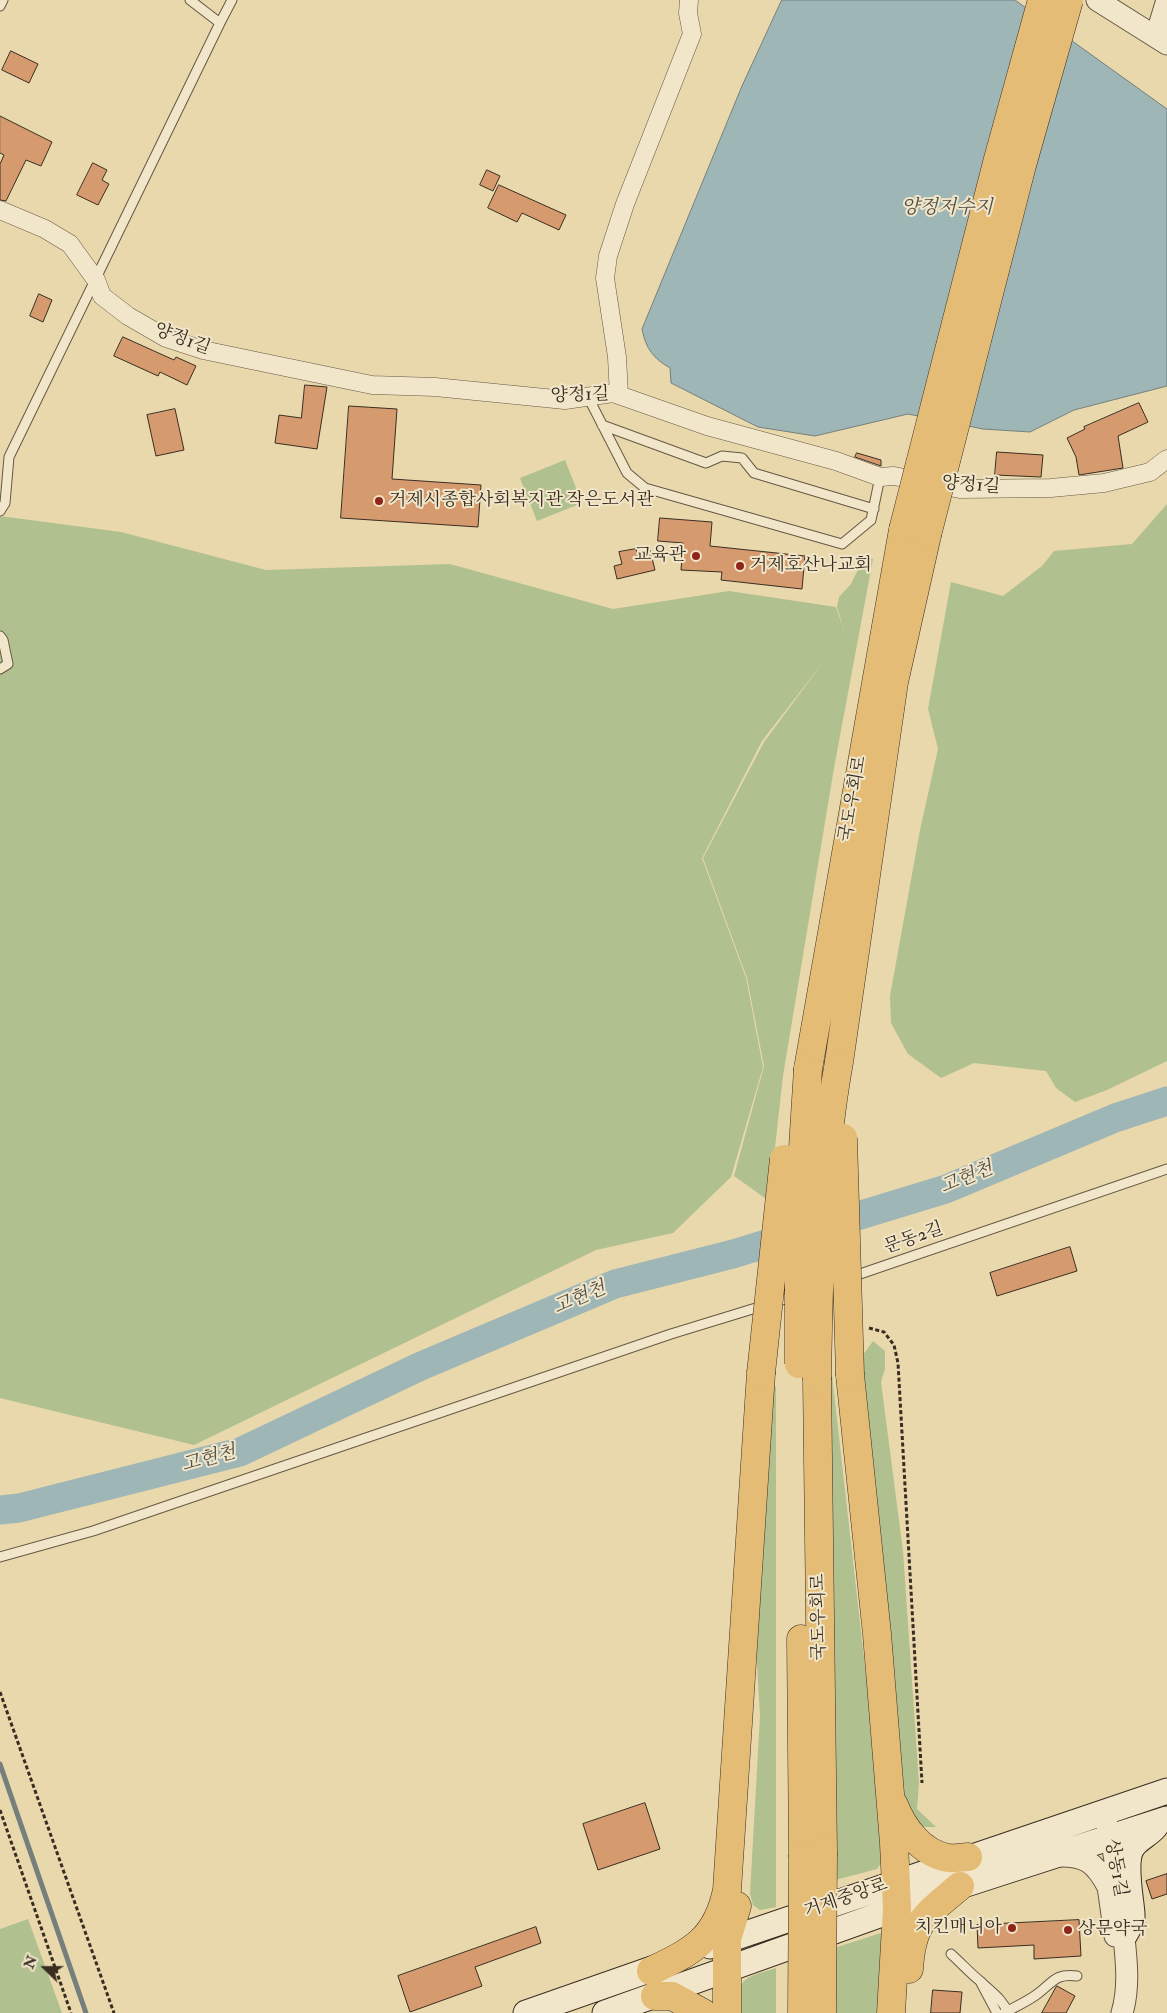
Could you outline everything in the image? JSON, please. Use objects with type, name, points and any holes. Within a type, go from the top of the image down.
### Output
[{"type":"highway","points":[[915,532],[996,168],[1042,0]]},
{"type":"highway","points":[[915,532],[1069,0]]},
{"type":"highway","name":"국도우회로","points":[[838,1062],[915,532]]},
{"type":"highway","name":"국도우회로","points":[[808,1068],[915,532]]},
{"type":"highway","points":[[838,1062],[843,1111],[850,1375],[877,1634],[897,1909],[891,2013]]},
{"type":"highway","points":[[808,1382],[828,1124],[838,1062]]},
{"type":"highway","points":[[808,1068],[798,1210],[808,1382]]},
{"type":"highway","points":[[703,2013],[653,1984],[701,1944],[720,1917],[724,1903],[762,1373],[786,1143],[808,1068]]},
{"type":"highway","name":"국도우회로","points":[[808,1382],[813,1854]]},
{"type":"highway","points":[[727,2013],[727,1940],[740,1894],[750,1732],[750,1693],[742,1658]]},
{"type":"highway","points":[[890,1793],[900,1820],[912,1837],[929,1850],[948,1858],[968,1857]]},
{"type":"highway","points":[[802,2013],[813,1854]]},
{"type":"highway","points":[[813,1854],[822,2013]]},
{"type":"highway","points":[[906,2013],[910,1943],[922,1919],[960,1886]]},
{"type":"main road","name":"거제중앙로","points":[[605,2013],[727,1940],[1167,1790]]},
{"type":"main road","name":"거제중앙로","points":[[526,2013],[653,1984],[726,1971],[960,1886],[1163,1820]]},
{"type":"main road","points":[[1124,1936],[1132,1922],[1127,1864],[1129,1855],[1134,1844],[1163,1820]]},
{"type":"street","points":[[619,395],[617,357],[605,278],[608,256],[625,204],[692,34],[688,13],[689,0]]},
{"type":"street","points":[[1097,0],[1161,40],[1165,2]]},
{"type":"street","name":"양정1길","points":[[0,210],[45,229],[70,244],[96,280],[102,296],[128,316],[166,338],[202,350],[372,385],[436,387],[565,400],[587,395],[613,393],[707,426],[836,461],[880,477],[894,476],[960,489],[1051,488],[1104,483],[1150,472],[1167,460]]},
{"type":"street","name":"상동1길","points":[[1098,1814],[1120,1887],[1127,1966],[1125,2002],[1122,2013]]},
{"type":"street","name":"상동1길","points":[[1105,1840],[1117,1970],[1116,1998],[1112,2013]]},
{"type":"street","points":[[1051,1856],[1077,1857],[1089,1861],[1098,1869],[1108,1887]]},
{"type":"lane","points":[[0,6],[3,0]]},
{"type":"lane","points":[[190,0],[220,23]]},
{"type":"lane","points":[[0,511],[5,503],[9,456],[232,0]]},
{"type":"lane","points":[[587,395],[627,474],[645,488],[842,544],[871,520],[880,477]]},
{"type":"lane","points":[[602,424],[706,463],[722,456],[742,458],[754,473],[874,509]]},
{"type":"lane","points":[[0,636],[3,640],[8,664],[0,669]]},
{"type":"lane","name":"문동2길","points":[[0,1556],[93,1531],[671,1334],[887,1266],[1167,1169]]},
{"type":"lane","points":[[951,1954],[981,1983],[991,1989],[1004,2003],[1006,2012],[1036,1995],[1055,1978],[1066,1974],[1077,1976]]},
{"type":"lane","points":[[981,1983],[997,2013]]},
{"type":"path","points":[[0,1692],[114,2013]]},
{"type":"path","points":[[0,1810],[71,2013]]},
{"type":"green space","points":[[565,460],[582,503],[537,521],[520,478]]},
{"type":"green space","points":[[1167,504],[1167,1061],[1107,1090],[1075,1102],[1056,1088],[1046,1071],[974,1063],[941,1078],[908,1054],[891,1023],[890,996],[920,830],[938,749],[928,709],[951,582],[1003,596],[1042,566],[1054,551],[1132,544]]},
{"type":"green space","points":[[0,516],[121,532],[266,570],[450,564],[613,609],[729,591],[836,607],[845,633],[837,607],[839,597],[851,584],[864,557],[873,559],[834,768],[783,1076],[769,1201],[734,1176],[764,1066],[747,978],[703,858],[764,742],[824,661],[762,741],[702,858],[746,978],[763,1067],[731,1177],[673,1233],[596,1250],[194,1445],[0,1398]]},
{"type":"green space","points":[[873,1341],[885,1351],[885,1369],[881,1382],[903,1551],[919,1783],[917,1809],[936,1827],[924,1827],[914,1822],[902,1793],[858,1362]]},
{"type":"green space","points":[[829,1372],[832,1375],[885,1844],[882,1862],[877,1869],[828,1882]]},
{"type":"green space","points":[[773,1386],[776,1387],[776,1907],[760,1910],[753,1905],[750,1894],[760,1716],[756,1647]]},
{"type":"green space","points":[[28,1919],[62,2013],[0,2013],[0,1929]]},
{"type":"green space","points":[[884,1932],[886,2013],[832,2013],[831,1949]]},
{"type":"green space","points":[[776,1968],[776,2013],[737,2013],[739,1992],[744,1981],[756,1974]]},
{"type":"water","name":"양정저수지","points":[[782,0],[1015,0],[1167,109],[1167,386],[1074,410],[1030,432],[983,429],[908,414],[815,436],[758,427],[671,383],[670,368],[651,352],[642,329],[742,86]]},
{"type":"building","points":[[11,51],[38,64],[29,83],[2,70]]},
{"type":"building","points":[[0,116],[52,142],[41,166],[26,160],[6,201],[0,200],[0,164],[4,155],[0,153]]},
{"type":"building","points":[[93,163],[107,170],[102,180],[109,184],[98,205],[77,195]]},
{"type":"building","points":[[487,170],[500,176],[493,191],[480,185]]},
{"type":"building","points":[[499,185],[566,215],[559,230],[522,213],[517,222],[488,208]]},
{"type":"building","points":[[39,294],[52,300],[43,322],[30,316]]},
{"type":"building","points":[[123,337],[174,360],[176,357],[196,366],[187,385],[160,372],[158,376],[114,356]]},
{"type":"building","points":[[305,385],[327,387],[317,449],[275,443],[279,415],[301,418]]},
{"type":"building","points":[[1139,403],[1148,422],[1118,436],[1123,468],[1079,475],[1076,457],[1067,438],[1085,429],[1084,427]]},
{"type":"building","points":[[349,406],[397,409],[392,479],[481,485],[478,527],[341,518]]},
{"type":"building","points":[[175,409],[184,450],[156,456],[147,415]]},
{"type":"building","points":[[997,452],[1043,455],[1041,477],[995,475]]},
{"type":"building","points":[[857,453],[881,460],[881,466],[855,457]]},
{"type":"building","points":[[660,518],[712,522],[710,546],[805,556],[802,589],[721,580],[722,572],[681,570],[683,543],[658,541]]},
{"type":"building","points":[[636,549],[637,553],[650,550],[655,570],[617,579],[614,566],[622,564],[619,552]]},
{"type":"building","points":[[1070,1247],[1077,1271],[997,1296],[990,1273]]},
{"type":"building","points":[[645,1803],[660,1849],[598,1870],[583,1824]]},
{"type":"building","points":[[1167,1874],[1167,1894],[1152,1899],[1146,1881]]},
{"type":"building","points":[[1079,1920],[1081,1956],[1034,1959],[1034,1945],[978,1948],[977,1925]]},
{"type":"building","points":[[536,1927],[541,1943],[475,1967],[482,1986],[410,2012],[398,1976]]},
{"type":"building","points":[[1057,1986],[1075,1996],[1066,2013],[1042,2013]]},
{"type":"building","points":[[933,1990],[962,1992],[960,2013],[931,2013]]},
{"type":"waterway","name":"고현천","points":[[0,1510],[19,1508],[240,1452],[421,1366],[615,1284],[733,1254],[946,1189],[1115,1118],[1167,1101]]},
{"type":"waterway","points":[[0,1764],[86,2013]]},
{"type":"place","name":"거제시종합사회복지관 작은도서관","points":[[379,501]]},
{"type":"place","name":"교육관","points":[[696,556]]},
{"type":"place","name":"거제호산나교회","points":[[740,566]]},
{"type":"place","name":"치킨매니아","points":[[1012,1928]]},
{"type":"place","name":"상문약국","points":[[1068,1930]]}]
